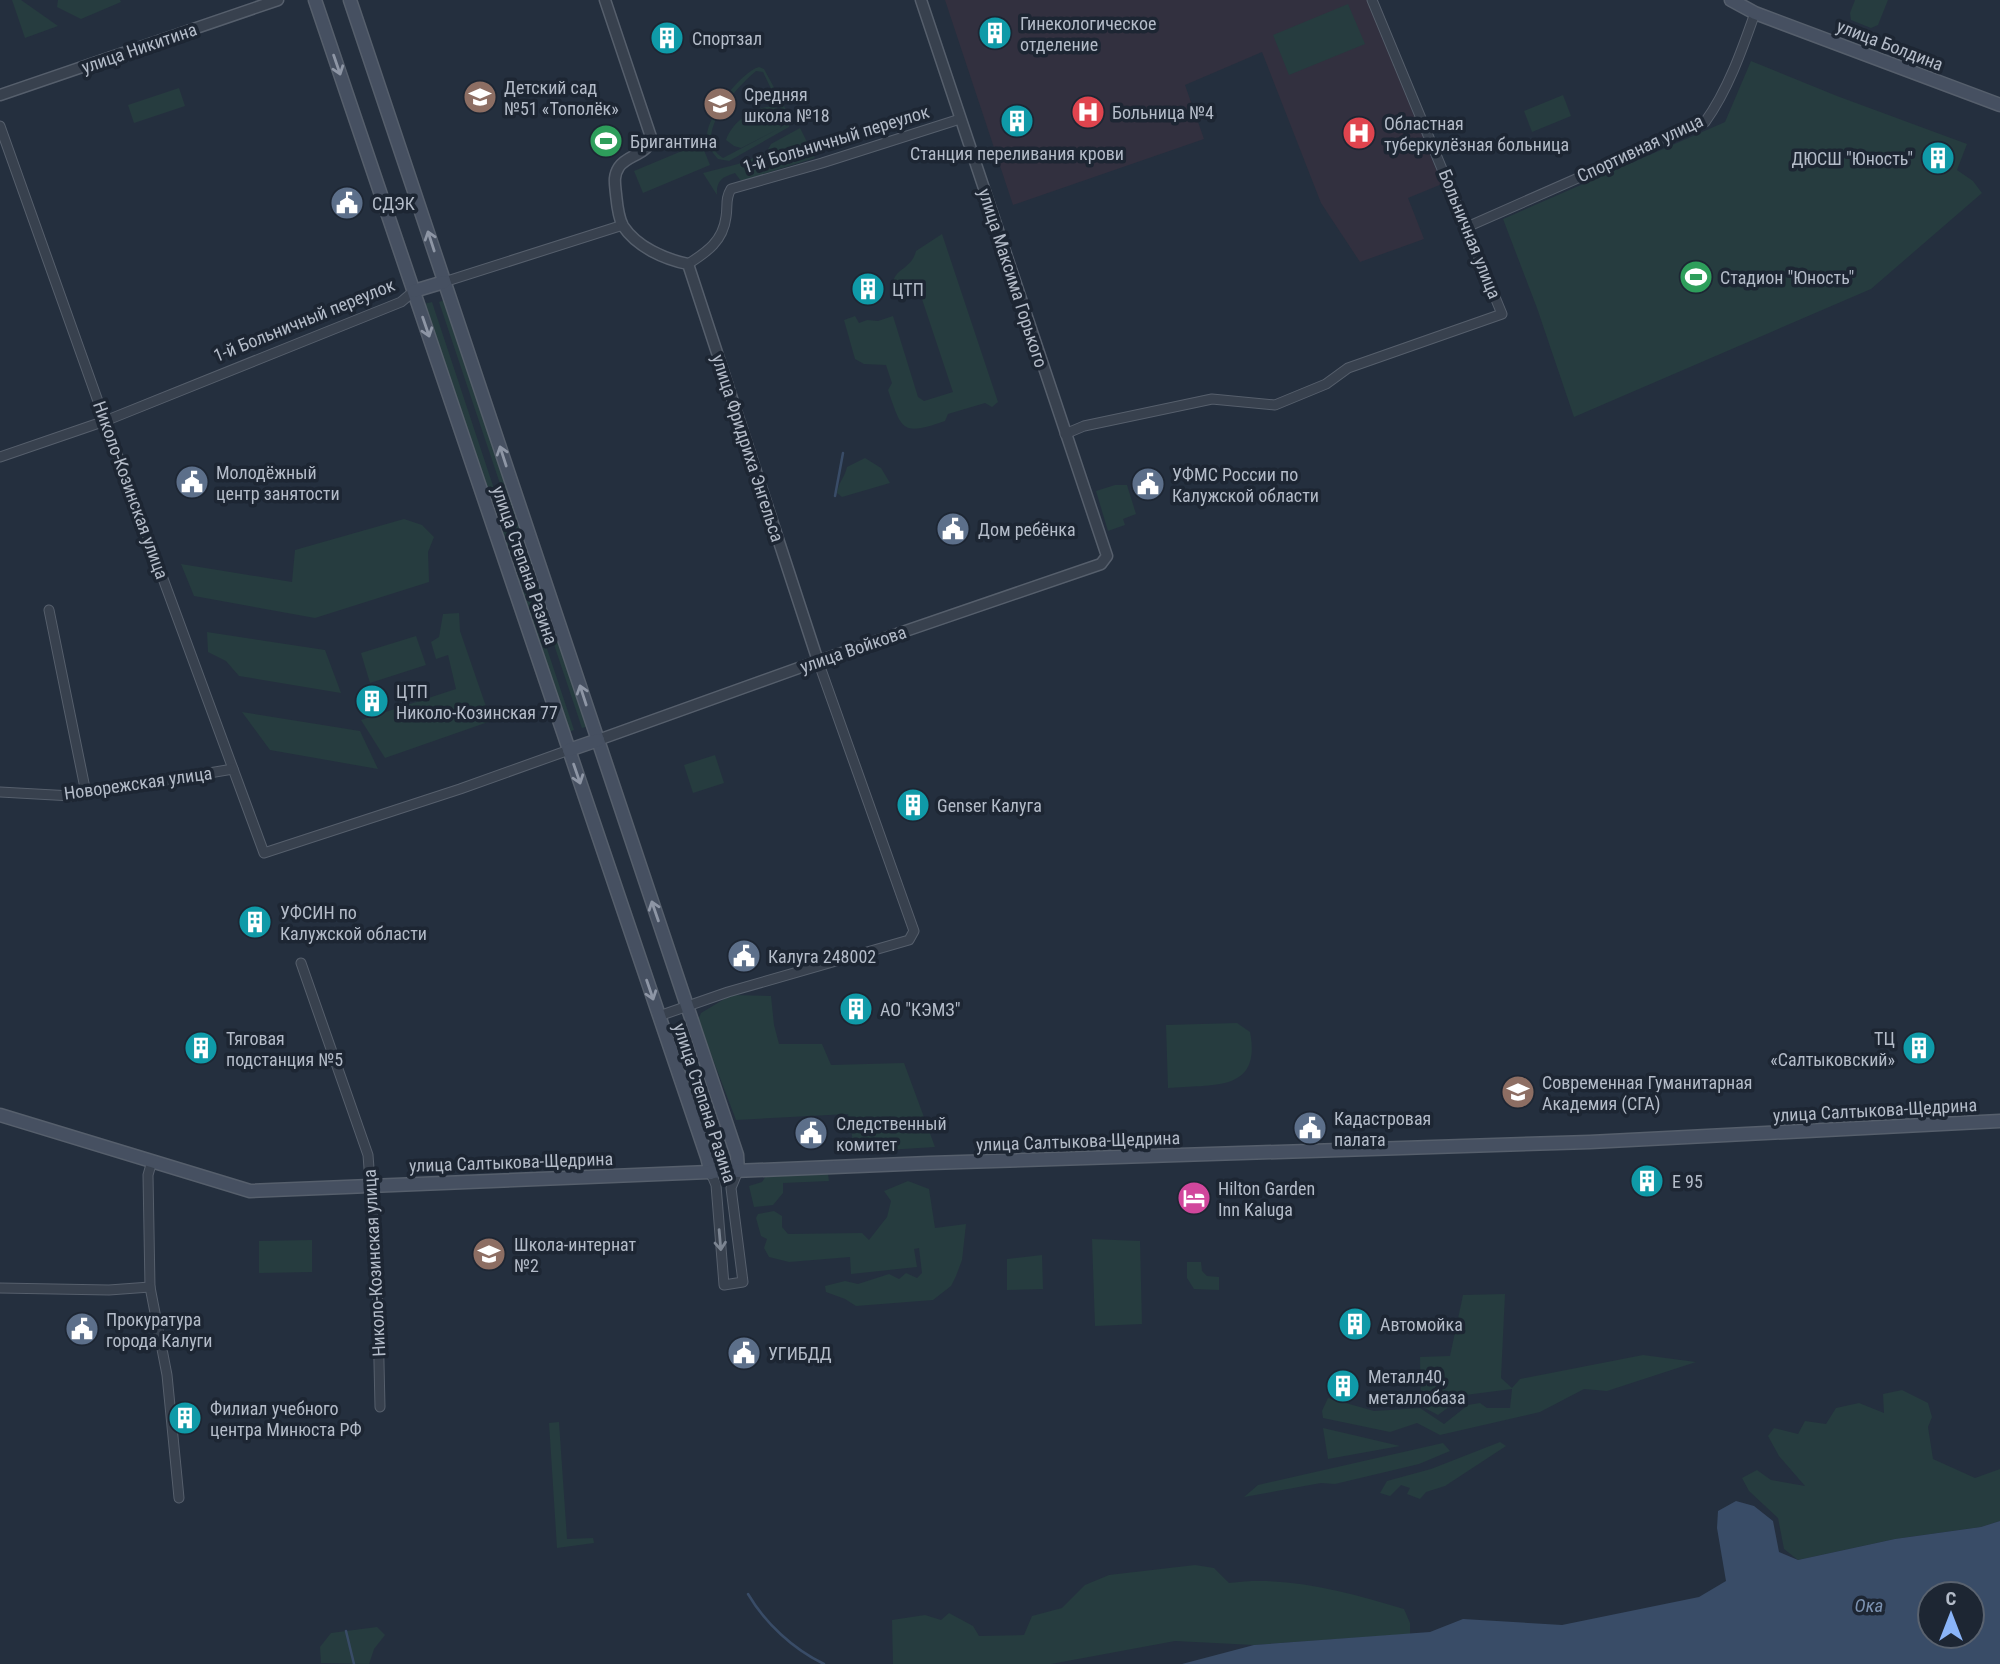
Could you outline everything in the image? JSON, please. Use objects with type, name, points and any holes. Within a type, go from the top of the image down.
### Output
[{"type":"main road","name":"улица Степана Разина","points":[[315,0],[711,1173]]},
{"type":"main road","name":"улица Степана Разина","points":[[350,0],[737,1155],[738,1171]]},
{"type":"main road","name":"улица Болдина","points":[[1731,0],[1755,13],[2000,105]]},
{"type":"main road","name":"1-й Больничный переулок","points":[[414,291],[444,282]]},
{"type":"main road","points":[[569,750],[598,740]]},
{"type":"main road","name":"улица Салтыкова-Щедрина","points":[[0,1115],[250,1191],[738,1171],[1590,1142],[2000,1121]]},
{"type":"street","name":"улица Никитина","points":[[0,95],[278,0]]},
{"type":"street","points":[[605,0],[652,140],[647,149],[620,165],[615,177],[617,208],[623,225],[642,244],[663,258],[688,264]]},
{"type":"street","name":"улица Максима Горького","points":[[921,0],[1107,556]]},
{"type":"street","name":"Больничная улица","points":[[1065,434],[1084,426],[1212,399],[1275,405],[1325,384],[1348,368],[1502,314],[1372,0]]},
{"type":"street","name":"Спортивная улица","points":[[1467,227],[1705,122],[1716,107],[1755,13]]},
{"type":"street","name":"1-й Больничный переулок","points":[[688,264],[709,250],[723,233],[727,215],[726,198],[731,189],[960,119]]},
{"type":"street","name":"Николо-Козинская улица","points":[[0,126],[264,853],[569,750]]},
{"type":"street","name":"1-й Больничный переулок","points":[[444,282],[623,225]]},
{"type":"street","name":"улица Фридриха Энгельса","points":[[687,1006],[909,940],[914,931],[818,661],[688,264]]},
{"type":"street","name":"1-й Больничный переулок","points":[[0,457],[105,421],[401,302],[414,291]]},
{"type":"street","name":"улица Войкова","points":[[598,740],[1101,564],[1107,556]]},
{"type":"street","points":[[49,610],[86,793]]},
{"type":"street","name":"Новорежская улица","points":[[0,792],[72,796],[233,769]]},
{"type":"street","name":"Николо-Козинская улица","points":[[301,963],[368,1155],[377,1275],[380,1407]]},
{"type":"street","points":[[659,1016],[687,1006]]},
{"type":"street","points":[[152,1161],[148,1175],[150,1287],[167,1375],[178,1498]]},
{"type":"street","name":"улица Степана Разина","points":[[711,1173],[716,1185],[724,1285],[743,1282],[731,1188],[738,1171]]},
{"type":"street","points":[[0,1288],[109,1290],[150,1287]]},
{"type":"shaded area","points":[[945,0],[1367,0],[1442,184],[1408,198],[1424,239],[1360,262],[1321,203],[1262,52],[1185,85],[1204,139],[1013,205]]},
{"type":"green space","points":[[12,0],[21,0],[58,26],[25,38]]},
{"type":"green space","points":[[58,0],[121,2],[81,19],[57,7]]},
{"type":"green space","points":[[1855,0],[1888,0],[1878,25],[1871,28],[1851,20],[1850,13]]},
{"type":"green space","points":[[1348,4],[1365,44],[1289,75],[1273,35]]},
{"type":"green space","points":[[1751,61],[1967,144],[1957,170],[1973,181],[1982,193],[1871,289],[1574,417],[1503,219],[1725,122]]},
{"type":"green space","points":[[759,67],[764,69],[790,117],[789,127],[729,161],[718,159],[708,142],[709,127],[727,95]],"holes":[[[756,71],[763,72],[787,122],[723,158],[714,149],[711,138],[713,125],[738,88]]]},
{"type":"green space","points":[[179,88],[185,106],[134,123],[128,105]]},
{"type":"green space","points":[[1563,95],[1571,116],[1532,132],[1524,111]]},
{"type":"green space","points":[[772,107],[779,110],[782,117],[780,128],[741,148],[726,140],[732,128],[752,112]]},
{"type":"green space","points":[[800,128],[815,158],[741,181],[735,173],[723,178],[719,183],[717,195],[703,173],[766,153],[771,144]]},
{"type":"green space","points":[[701,143],[710,165],[643,193],[634,171]]},
{"type":"green space","points":[[942,234],[998,402],[992,407],[985,403],[948,414],[945,421],[912,429],[901,422],[897,414],[888,390],[892,383],[886,365],[864,364],[855,359],[844,320],[855,316],[859,323],[893,316],[918,397],[924,401],[953,392],[919,290],[894,297],[893,287],[896,275],[909,264],[916,251]]},
{"type":"green space","points":[[447,299],[589,726],[582,728],[439,302]]},
{"type":"green space","points":[[432,302],[574,730],[569,732],[424,304]]},
{"type":"green space","points":[[865,458],[881,468],[890,483],[842,497],[837,493],[847,467]]},
{"type":"green space","points":[[1115,485],[1127,485],[1136,514],[1123,519],[1125,525],[1108,531],[1096,491]]},
{"type":"green space","points":[[404,519],[422,525],[434,537],[428,552],[429,582],[315,618],[194,596],[181,564],[292,582],[295,550]]},
{"type":"green space","points":[[459,613],[460,631],[491,721],[385,758],[361,720],[456,689],[448,655],[436,659],[431,642],[439,637],[443,614]]},
{"type":"green space","points":[[207,632],[325,650],[341,693],[239,676],[226,661],[208,652]]},
{"type":"green space","points":[[416,636],[426,665],[370,683],[361,653]]},
{"type":"green space","points":[[242,712],[360,731],[378,769],[270,750]]},
{"type":"green space","points":[[715,755],[724,783],[693,793],[684,765]]},
{"type":"green space","points":[[731,995],[771,996],[779,1044],[822,1044],[831,1065],[904,1063],[935,1147],[855,1152],[848,1114],[736,1120],[698,1020],[701,1013]]},
{"type":"green space","points":[[1237,1023],[1250,1032],[1252,1052],[1248,1066],[1241,1075],[1216,1085],[1168,1088],[1166,1025]]},
{"type":"green space","points":[[828,1174],[829,1181],[783,1183],[783,1193],[773,1205],[754,1207],[749,1186],[762,1182],[766,1176]]},
{"type":"green space","points":[[908,1181],[929,1189],[935,1228],[966,1224],[962,1260],[956,1276],[951,1286],[933,1300],[856,1306],[826,1292],[825,1286],[845,1281],[858,1284],[889,1274],[899,1279],[906,1273],[917,1278],[922,1273],[919,1248],[914,1249],[917,1267],[851,1274],[850,1257],[789,1262],[769,1257],[764,1248],[767,1239],[761,1236],[756,1218],[758,1214],[774,1211],[782,1216],[782,1227],[788,1234],[862,1233],[869,1240],[887,1217],[891,1201],[884,1191]]},
{"type":"green space","points":[[1092,1239],[1140,1241],[1142,1324],[1095,1326]]},
{"type":"green space","points":[[312,1240],[312,1272],[259,1273],[259,1241]]},
{"type":"green space","points":[[1042,1255],[1043,1289],[1007,1290],[1007,1259]]},
{"type":"green space","points":[[1187,1262],[1201,1262],[1202,1271],[1207,1276],[1219,1277],[1219,1290],[1194,1289],[1187,1278]]},
{"type":"green space","points":[[1505,1294],[1501,1378],[1512,1388],[1520,1379],[1643,1355],[1696,1362],[1607,1391],[1584,1389],[1540,1412],[1440,1435],[1417,1423],[1390,1432],[1323,1418],[1322,1411],[1328,1398],[1374,1411],[1420,1408],[1444,1424],[1468,1405],[1480,1403],[1487,1408],[1510,1408],[1512,1389],[1465,1395],[1438,1415],[1421,1406],[1420,1357],[1450,1356],[1463,1295]]},
{"type":"green space","points":[[1902,1390],[1928,1403],[1932,1417],[1928,1427],[1933,1459],[1975,1478],[2000,1469],[2000,1521],[1981,1527],[1895,1539],[1798,1560],[1784,1549],[1778,1518],[1749,1491],[1742,1478],[1757,1470],[1771,1480],[1805,1486],[1779,1456],[1768,1436],[1774,1428],[1798,1434],[1805,1421],[1826,1424],[1836,1408],[1859,1403],[1884,1413],[1883,1394]]},
{"type":"green space","points":[[559,1422],[567,1539],[593,1538],[594,1543],[557,1548],[549,1423]]},
{"type":"green space","points":[[1323,1428],[1400,1446],[1328,1459]]},
{"type":"green space","points":[[1500,1442],[1506,1446],[1445,1486],[1426,1492],[1420,1499],[1407,1494],[1410,1488],[1401,1485],[1390,1496],[1380,1493],[1387,1481],[1431,1469]]},
{"type":"green space","points":[[1443,1443],[1450,1451],[1419,1464],[1335,1484],[1321,1483],[1244,1497],[1258,1485]]},
{"type":"green space","points":[[1195,1565],[1214,1568],[1229,1583],[1295,1583],[1339,1591],[1404,1609],[1410,1623],[1410,1634],[1254,1645],[1175,1641],[1051,1664],[893,1664],[892,1620],[925,1615],[941,1620],[949,1613],[973,1626],[979,1636],[1024,1635],[1032,1616],[1062,1608],[1085,1585],[1109,1575]]},
{"type":"green space","points":[[377,1627],[385,1635],[374,1649],[369,1664],[321,1663],[320,1647],[331,1633]]},
{"type":"water","name":"Ока","points":[[1736,1501],[1754,1506],[1773,1521],[1779,1552],[1798,1560],[1895,1539],[1981,1527],[2000,1521],[2000,1664],[1182,1664],[1254,1645],[1430,1632],[1463,1619],[1562,1625],[1699,1597],[1726,1581],[1717,1528],[1718,1511]]},
{"type":"waterway","points":[[835,496],[843,453]]},
{"type":"waterway","points":[[748,1594],[781,1634],[801,1651],[824,1664]]},
{"type":"waterway","points":[[346,1631],[354,1664]]},
{"type":"place","name":"Гинекологическое отделение","points":[[995,33]]},
{"type":"place","name":"Спортзал","points":[[667,38]]},
{"type":"place","name":"Детский сад №51 «Тополёк»","points":[[480,97]]},
{"type":"place","name":"Средняя школа №18","points":[[720,104]]},
{"type":"place","name":"Больница №4","points":[[1088,112]]},
{"type":"place","name":"Станция переливания крови","points":[[1017,121]]},
{"type":"place","name":"Областная туберкулёзная больница","points":[[1359,133]]},
{"type":"place","name":"Бригантина","points":[[606,141]]},
{"type":"place","name":"ДЮСШ \"Юность\"","points":[[1938,158]]},
{"type":"place","name":"СДЭК","points":[[347,203]]},
{"type":"place","name":"Стадион \"Юность\"","points":[[1696,277]]},
{"type":"place","name":"ЦТП","points":[[868,289]]},
{"type":"place","name":"Молодёжный центр занятости","points":[[192,482]]},
{"type":"place","name":"УФМС России по Калужской области","points":[[1148,484]]},
{"type":"place","name":"Дом ребёнка","points":[[953,529]]},
{"type":"place","name":"ЦТП Николо-Козинская 77","points":[[372,701]]},
{"type":"place","name":"Genser Калуга","points":[[913,805]]},
{"type":"place","name":"УФСИН по Калужской области","points":[[255,922]]},
{"type":"place","name":"Калуга 248002","points":[[744,956]]},
{"type":"place","name":"АО \"КЭМЗ\"","points":[[856,1009]]},
{"type":"place","name":"Тяговая подстанция №5","points":[[201,1048]]},
{"type":"place","name":"ТЦ «Салтыковский»","points":[[1919,1048]]},
{"type":"place","name":"Современная Гуманитарная Академия (СГА)","points":[[1518,1092]]},
{"type":"place","name":"Кадастровая палата","points":[[1310,1128]]},
{"type":"place","name":"Следственный комитет","points":[[811,1133]]},
{"type":"place","name":"Е 95","points":[[1647,1181]]},
{"type":"place","name":"Hilton Garden Inn Kaluga","points":[[1194,1198]]},
{"type":"place","name":"Школа-интернат №2","points":[[489,1254]]},
{"type":"place","name":"Автомойка","points":[[1355,1324]]},
{"type":"place","name":"Прокуратура города Калуги","points":[[82,1329]]},
{"type":"place","name":"УГИБДД","points":[[744,1353]]},
{"type":"place","name":"Металл40, металлобаза","points":[[1343,1386]]},
{"type":"place","name":"Филиал учебного центра Минюста РФ","points":[[185,1418]]}]
